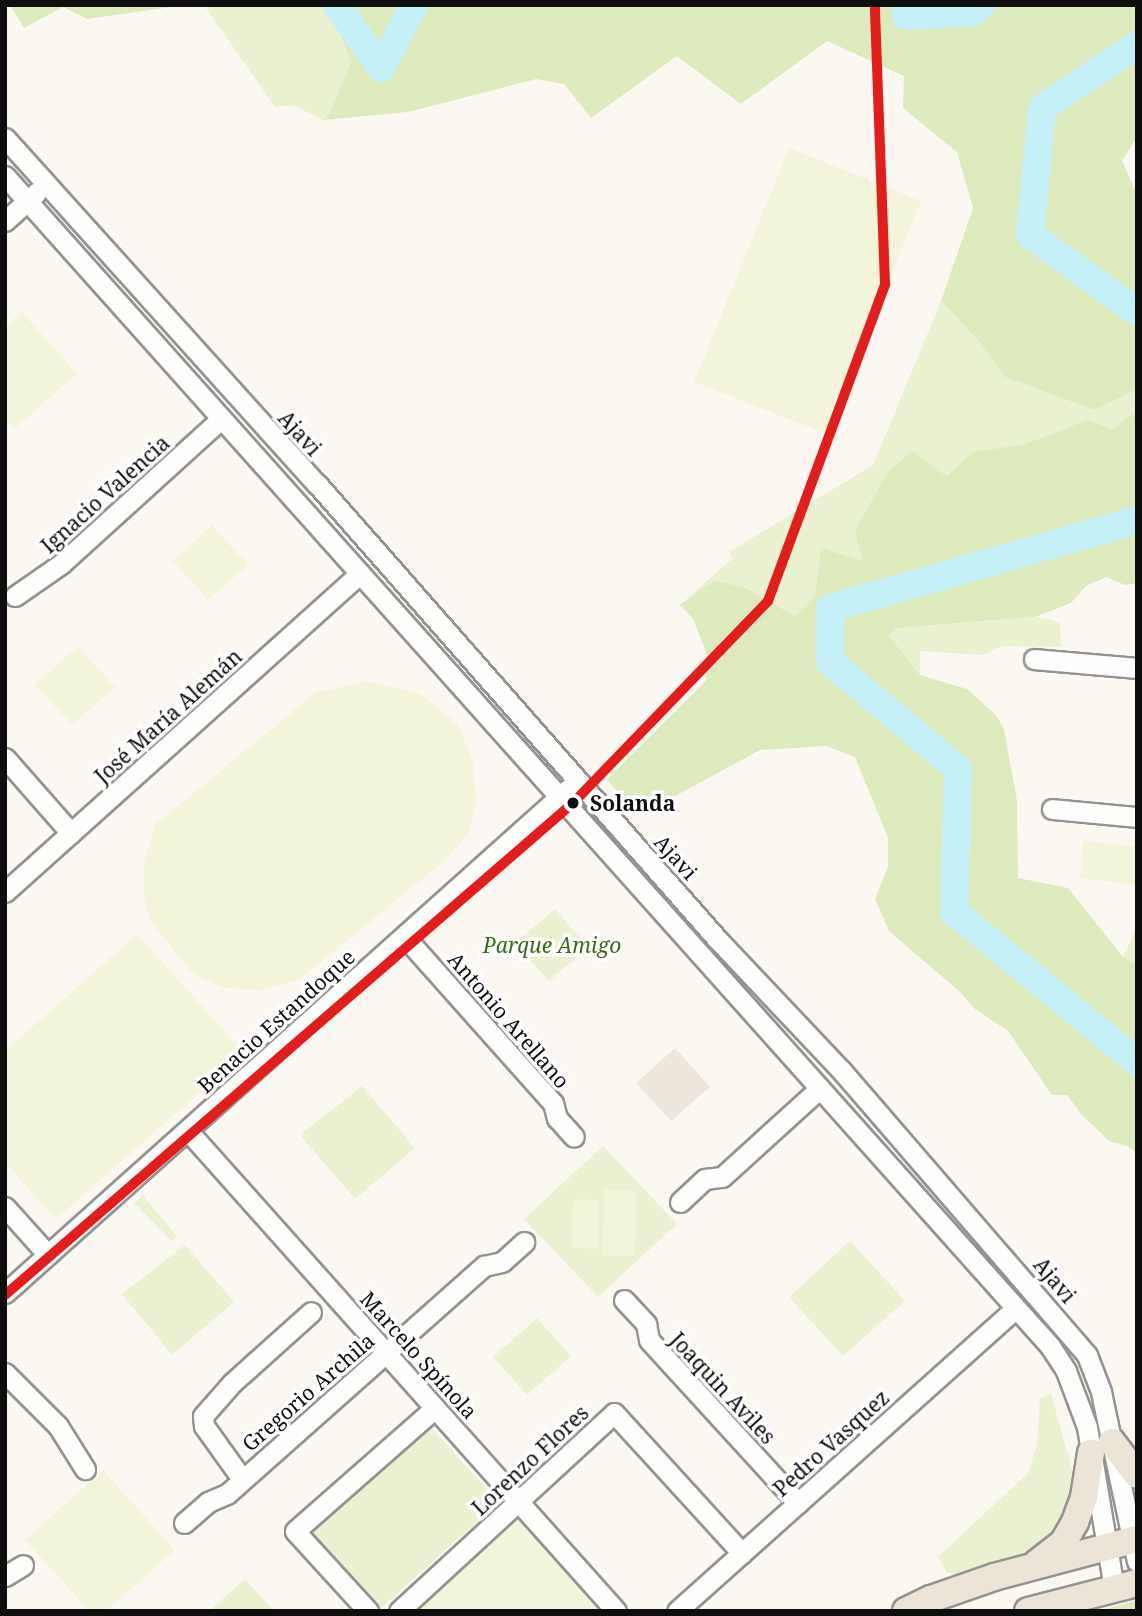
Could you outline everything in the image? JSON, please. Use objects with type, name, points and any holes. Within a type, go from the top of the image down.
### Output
[{"type":"main road","points":[[1031,1567],[1063,1543],[1075,1522],[1101,1448],[1137,1475]]},
{"type":"main road","points":[[906,1611],[931,1599],[1031,1567],[1107,1548],[1135,1547]]},
{"type":"main road","points":[[1028,1611],[1125,1586]]},
{"type":"street","name":"Ajavi","points":[[5,138],[317,484],[718,940],[841,1070],[1087,1354],[1101,1392],[1101,1448],[1107,1548],[1125,1586]]},
{"type":"street","name":"Ajavi","points":[[5,176],[220,420],[560,796],[1050,1346],[1066,1371],[1087,1427],[1101,1448],[1135,1547]]},
{"type":"street","points":[[5,220],[45,185]]},
{"type":"street","name":"Ignacio Valencia","points":[[15,596],[61,564],[220,420]]},
{"type":"street","name":"José María Alemán","points":[[5,892],[360,574]]},
{"type":"street","points":[[1034,659],[1137,668]]},
{"type":"street","points":[[5,758],[71,833]]},
{"type":"street","name":"Benacio Estandoque","points":[[5,1293],[577,782]]},
{"type":"street","points":[[1052,809],[1137,817]]},
{"type":"street","name":"Antonio Arellano","points":[[404,936],[553,1102],[557,1118],[574,1137]]},
{"type":"street","points":[[680,1202],[705,1180],[722,1177],[820,1088]]},
{"type":"street","name":"Marcelo Spínola","points":[[188,1130],[616,1611]]},
{"type":"street","points":[[5,1207],[48,1255]]},
{"type":"street","name":"Gregorio Archila","points":[[184,1523],[208,1502],[227,1494],[484,1266],[502,1262],[524,1242]]},
{"type":"street","points":[[242,1479],[204,1426],[203,1416],[232,1383],[332,1292]]},
{"type":"street","name":"Joaquin Aviles","points":[[624,1300],[646,1324],[649,1340],[798,1503]]},
{"type":"street","name":"Pedro Vasquez","points":[[677,1611],[1015,1309]]},
{"type":"street","points":[[5,1373],[58,1426],[85,1469]]},
{"type":"street","points":[[368,1611],[295,1531],[435,1408]]},
{"type":"street","name":"Lorenzo Flores","points":[[399,1611],[520,1503],[524,1494],[614,1413],[742,1553]]},
{"type":"street","points":[[5,1576],[23,1565]]},
{"type":"green space","points":[[10,5],[186,5],[87,19],[63,7],[24,28]]},
{"type":"green space","points":[[204,5],[321,5],[334,18],[351,62],[330,113],[323,120],[293,105],[275,107]]},
{"type":"green space","points":[[321,5],[1137,5],[1137,137],[1122,161],[1137,195],[1137,389],[1094,410],[1005,377],[979,341],[941,301],[973,208],[957,152],[903,108],[904,76],[827,41],[741,104],[677,56],[591,118],[564,84],[536,79],[408,112],[323,120],[330,113],[351,62],[334,18]]},
{"type":"green space","points":[[789,148],[921,201],[827,434],[694,382]]},
{"type":"green space","points":[[941,301],[979,341],[1005,377],[1094,410],[1137,389],[1137,410],[1113,429],[1087,420],[1025,444],[973,452],[945,476],[912,451],[888,472],[874,501],[864,562],[821,548],[815,596],[795,616],[746,588],[715,580],[680,605],[733,558],[729,552],[873,465]]},
{"type":"green space","points":[[22,312],[77,374],[14,429],[5,419],[5,326]]},
{"type":"green space","points":[[1137,410],[1137,583],[1125,585],[1106,577],[1086,586],[1071,603],[1035,617],[896,628],[889,636],[920,675],[967,689],[996,715],[1004,729],[1017,801],[1018,878],[1068,888],[1123,957],[1137,965],[1137,1153],[1127,1146],[1109,1141],[1082,1115],[1067,1095],[1052,1095],[1008,1031],[975,1009],[960,992],[889,931],[875,899],[888,867],[888,838],[855,757],[826,746],[760,750],[657,806],[633,811],[607,779],[706,681],[706,652],[693,619],[680,605],[715,580],[746,588],[795,616],[815,596],[821,548],[863,561],[855,531],[888,472],[912,451],[946,476],[973,452],[1025,444],[1087,420],[1113,429]]},
{"type":"green space","points":[[212,525],[248,565],[208,600],[173,561]]},
{"type":"green space","points":[[1035,617],[1060,622],[1061,647],[1003,646],[983,655],[920,651],[920,675],[889,636],[896,628]]},
{"type":"green space","points":[[78,646],[115,687],[72,725],[35,685]]},
{"type":"green space","points":[[366,681],[421,694],[458,725],[473,761],[476,803],[468,835],[442,863],[300,979],[261,990],[223,988],[193,974],[152,924],[144,898],[144,862],[156,824],[315,693]]},
{"type":"green space","points":[[1083,841],[1137,847],[1137,885],[1080,878]]},
{"type":"green space","name":"Parque Amigo","points":[[555,909],[588,947],[549,981],[515,943]]},
{"type":"green space","points":[[1137,927],[1137,965],[1123,957]]},
{"type":"green space","points":[[137,934],[244,1053],[56,1219],[5,1163],[5,1051]]},
{"type":"green space","points":[[362,1086],[415,1148],[355,1199],[300,1135]]},
{"type":"green space","points":[[603,1146],[677,1224],[598,1297],[524,1219]]},
{"type":"green space","points":[[605,1189],[636,1191],[635,1256],[602,1255]]},
{"type":"green space","points":[[143,1195],[177,1237],[172,1241],[134,1203]]},
{"type":"green space","points":[[573,1199],[599,1200],[598,1249],[572,1248]]},
{"type":"green space","points":[[850,1241],[905,1301],[843,1356],[789,1297]]},
{"type":"green space","points":[[185,1245],[234,1302],[172,1355],[122,1294]]},
{"type":"green space","points":[[537,1318],[571,1356],[527,1395],[493,1357]]},
{"type":"green space","points":[[1051,1394],[1077,1488],[1064,1522],[1047,1549],[957,1576],[947,1573],[938,1557],[1028,1473],[1037,1445],[1040,1398]]},
{"type":"green space","points":[[427,1423],[499,1502],[378,1611],[368,1611],[301,1536]]},
{"type":"green space","points":[[103,1470],[175,1550],[106,1611],[89,1611],[25,1540]]},
{"type":"green space","points":[[522,1514],[606,1611],[410,1611]]},
{"type":"green space","points":[[245,1579],[274,1611],[209,1611]]},
{"type":"green space","points":[[1137,1600],[1137,1611],[1098,1611],[1119,1605]]},
{"type":"shaded area","points":[[675,1048],[710,1087],[671,1121],[636,1083]]},
{"type":"waterway","points":[[337,5],[381,68],[414,5]]},
{"type":"waterway","points":[[906,5],[906,16],[973,12],[981,5]]},
{"type":"waterway","points":[[1137,45],[1042,108],[1030,235],[1137,312]]},
{"type":"waterway","points":[[1137,520],[830,608],[830,662],[958,769],[954,912],[1137,1062]]},
{"type":"transit line","points":[[5,1295],[573,803],[768,601],[885,284],[875,5]]},
{"type":"place","name":"Solanda","points":[[573,803]]}]
